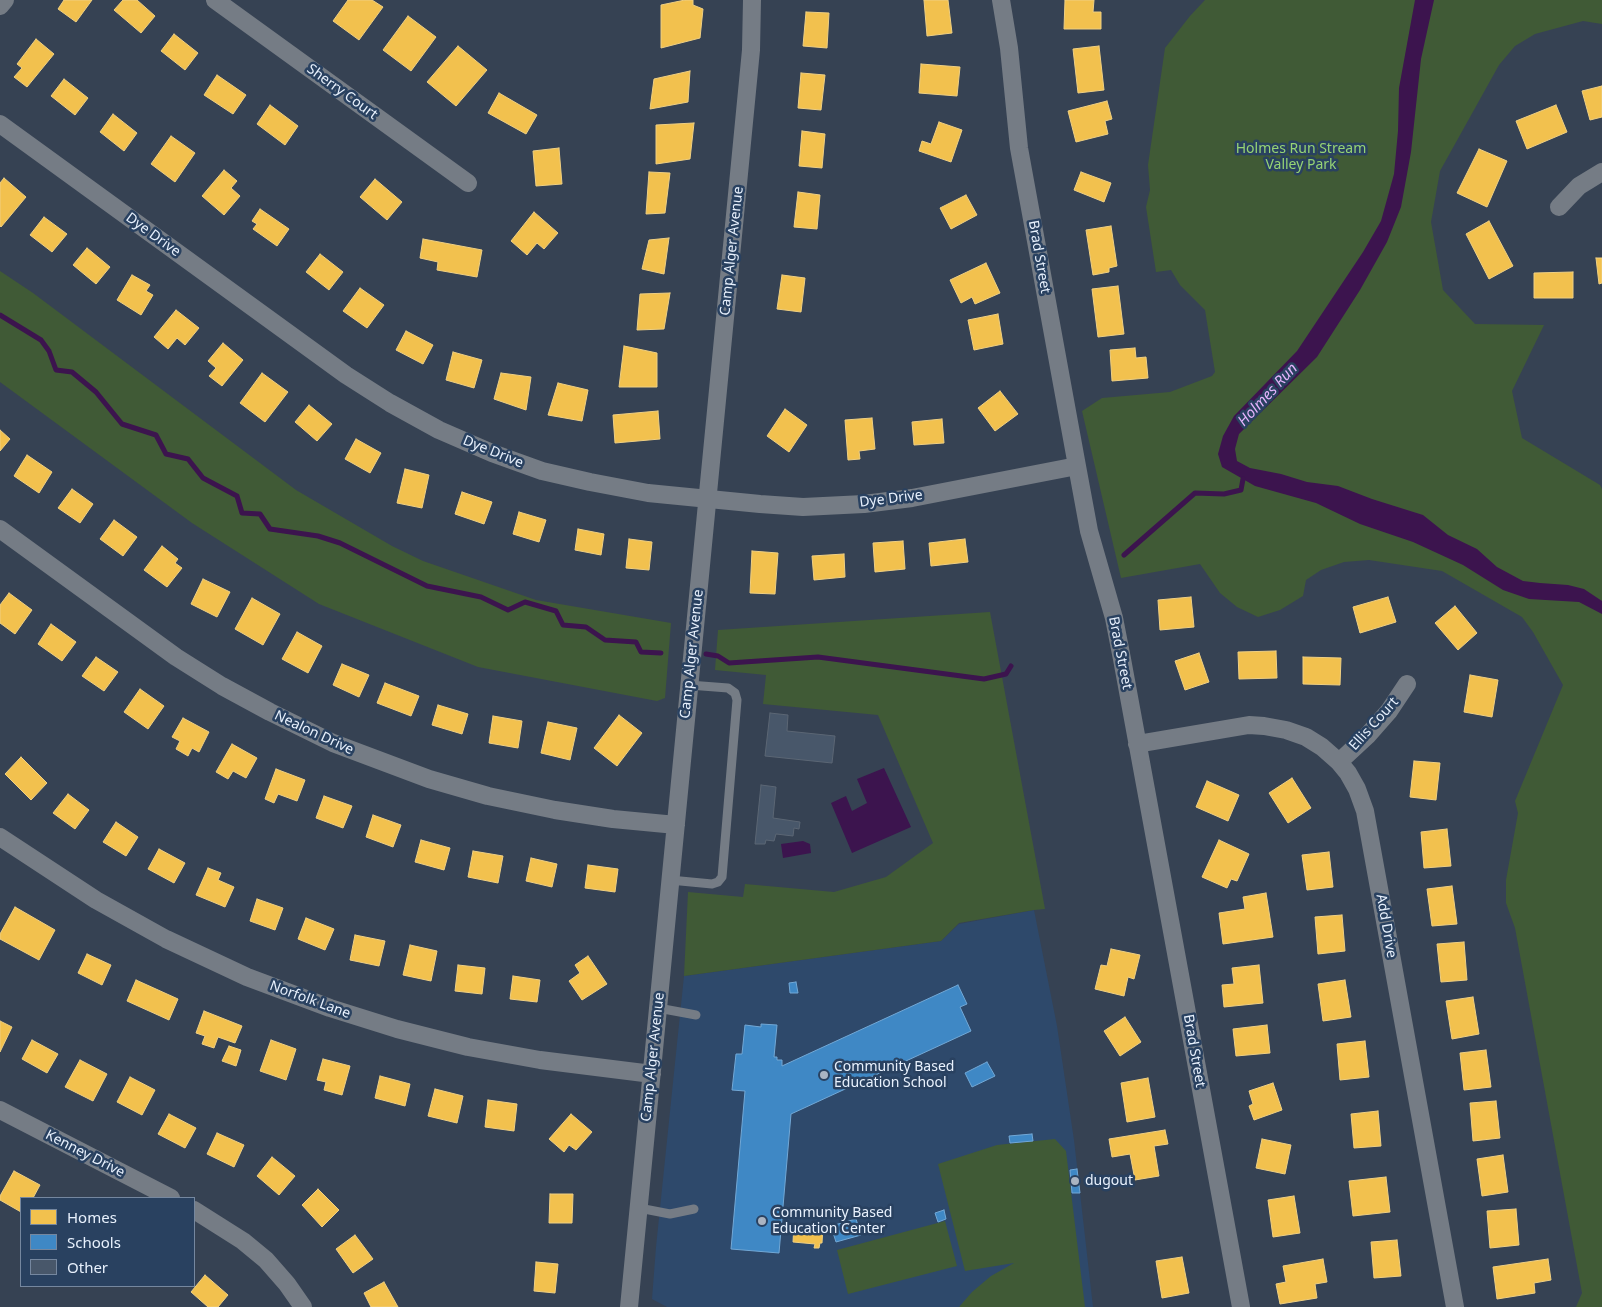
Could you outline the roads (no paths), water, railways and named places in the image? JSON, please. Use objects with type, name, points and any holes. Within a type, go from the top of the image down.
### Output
[{"type":"street","points":[[0,6],[5,0]]},
{"type":"street","name":"Sherry Court","points":[[215,0],[468,183]]},
{"type":"street","name":"Camp Alger Avenue","points":[[629,1307],[751,50],[752,0]]},
{"type":"street","name":"Brad Street","points":[[1001,0],[1010,48],[1019,148],[1077,466],[1090,531],[1114,618],[1241,1307]]},
{"type":"street","name":"Dye Drive","points":[[0,124],[346,375],[390,403],[439,430],[492,453],[542,471],[639,491],[760,504],[803,506],[864,504],[912,498],[1077,466]]},
{"type":"street","points":[[1560,207],[1579,186],[1602,172]]},
{"type":"street","name":"Nealon Drive","points":[[0,529],[176,657],[222,686],[333,743],[429,779],[488,796],[555,810],[613,819],[676,825]]},
{"type":"street","name":"Ellis Court","points":[[1339,762],[1389,711],[1407,684]]},
{"type":"street","name":"Add Drive","points":[[1137,744],[1249,725],[1286,730],[1306,737],[1322,747],[1339,762],[1357,789],[1365,811],[1456,1307]]},
{"type":"street","name":"Norfolk Lane","points":[[0,837],[96,900],[166,939],[247,977],[330,1008],[397,1029],[468,1047],[540,1060],[652,1074]]},
{"type":"street","name":"Kenney Drive","points":[[0,1110],[169,1197]]},
{"type":"street","points":[[195,1211],[244,1241],[266,1260],[287,1284],[303,1307]]},
{"type":"lane","points":[[670,880],[712,884],[718,882],[722,877],[737,700],[735,693],[728,688],[689,685]]},
{"type":"lane","points":[[658,1008],[696,1016]]},
{"type":"lane","points":[[638,1208],[670,1214],[694,1209]]},
{"type":"water","name":"Holmes Run","points":[[1415,0],[1434,0],[1421,59],[1411,152],[1401,207],[1387,242],[1360,290],[1317,357],[1239,434],[1235,449],[1237,461],[1250,468],[1281,474],[1307,482],[1338,486],[1423,515],[1448,535],[1477,549],[1497,567],[1523,581],[1568,585],[1584,589],[1602,601],[1602,614],[1579,602],[1529,599],[1503,590],[1463,565],[1413,542],[1360,524],[1316,503],[1255,486],[1222,467],[1218,454],[1223,436],[1234,416],[1297,351],[1363,252],[1381,221],[1394,174],[1399,88]]},
{"type":"water","points":[[884,768],[911,827],[852,853],[831,803],[846,796],[852,811],[867,803],[857,779]]},
{"type":"water","points":[[803,841],[810,844],[811,853],[783,858],[781,844]]},
{"type":"waterway","points":[[0,315],[41,340],[49,351],[56,370],[72,372],[96,392],[122,424],[156,435],[166,454],[188,459],[203,478],[237,496],[242,513],[260,514],[270,529],[318,536],[340,543],[427,586],[481,597],[508,610],[525,602],[556,611],[563,625],[586,627],[605,640],[636,642],[641,652],[661,653]]},
{"type":"waterway","points":[[1124,555],[1195,493],[1224,494],[1241,490],[1243,479]]},
{"type":"waterway","points":[[706,654],[718,656],[729,663],[818,657],[984,679],[1006,674],[1011,666]]},
{"type":"place","name":"Community Based Education School","points":[[824,1075]]},
{"type":"place","name":"dugout","points":[[1075,1181]]},
{"type":"place","name":"Community Based Education Center","points":[[762,1221]]},
{"type":"park label","name":"Holmes Run Stream Valley Park","points":[[1301,158]]}]
